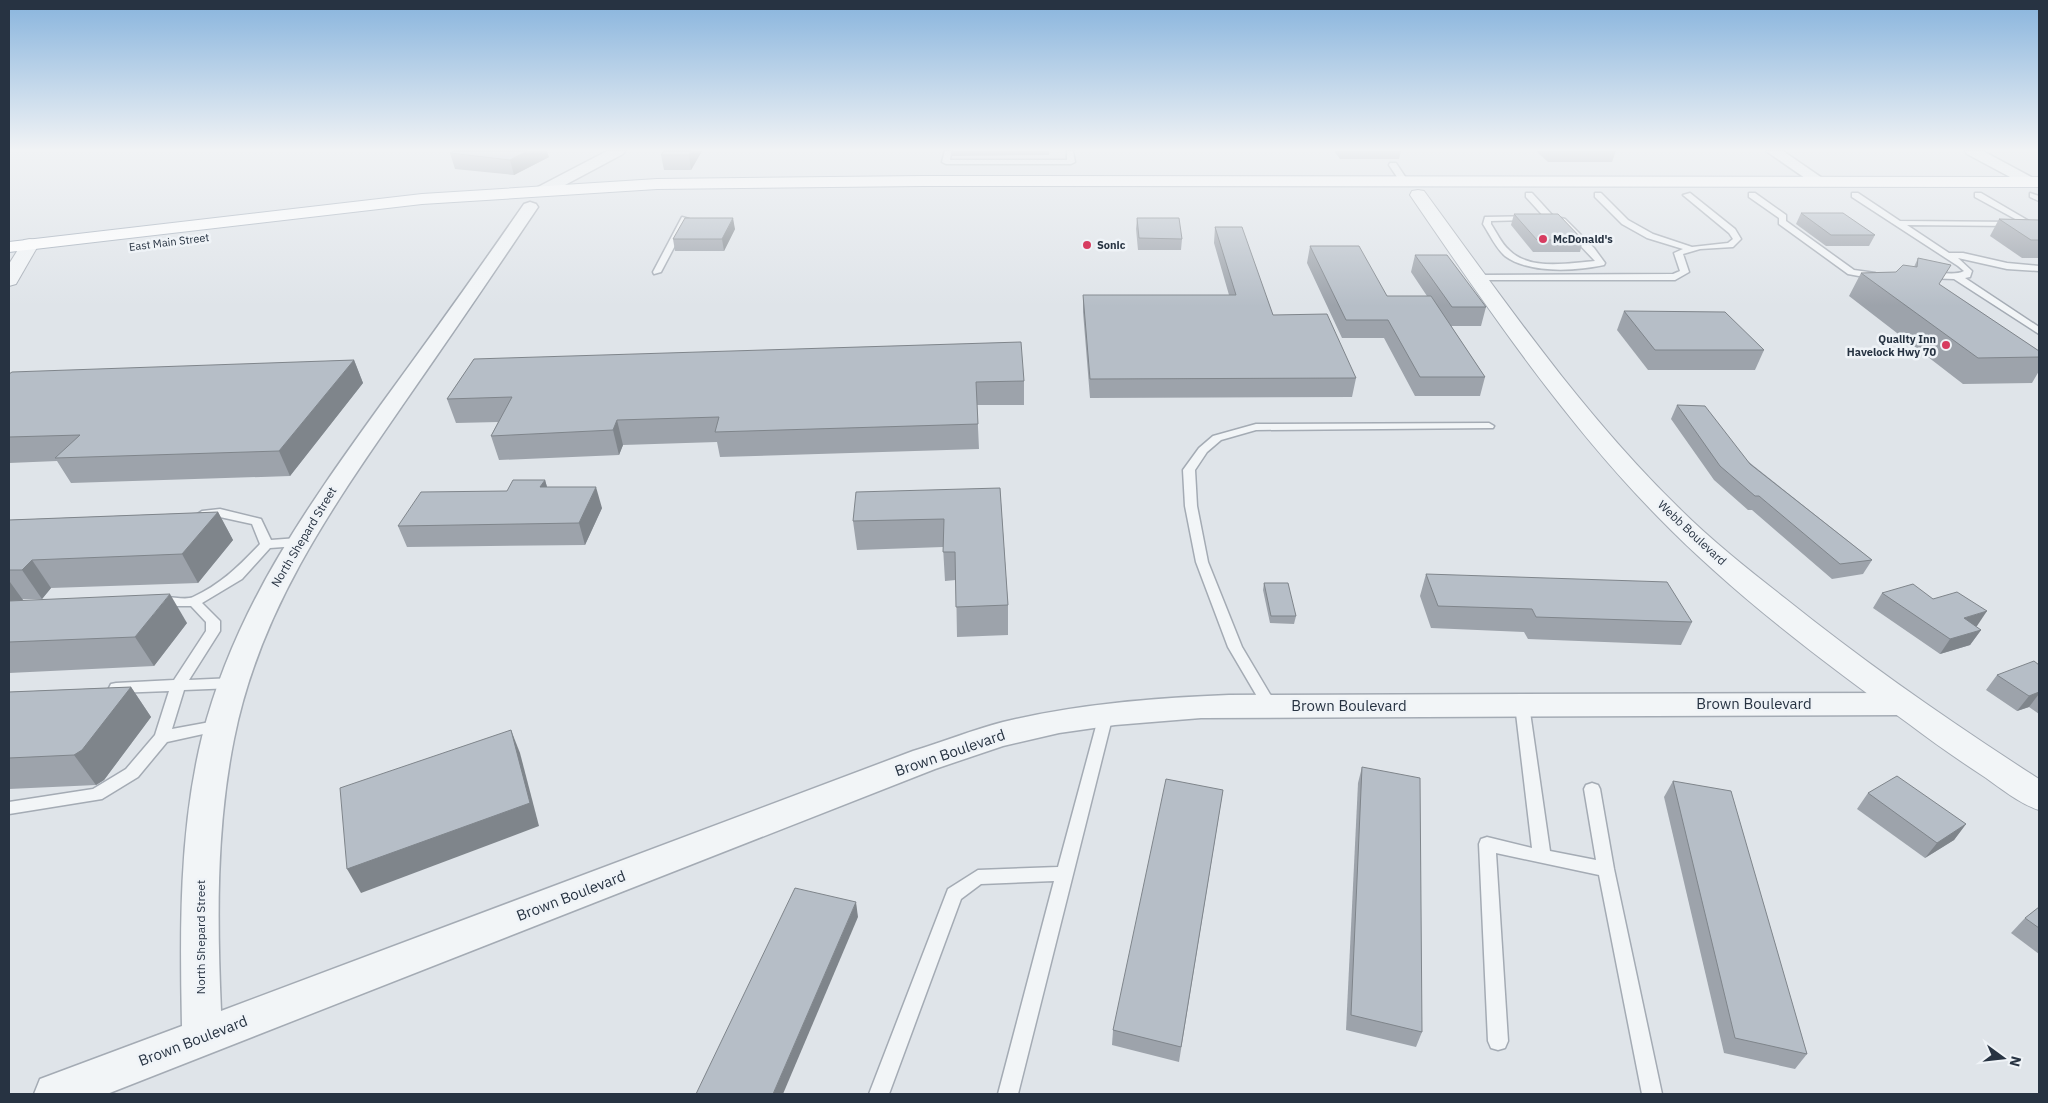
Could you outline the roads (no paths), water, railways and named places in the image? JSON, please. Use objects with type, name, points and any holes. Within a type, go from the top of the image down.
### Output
[{"type":"main road","name":"East Main Street","points":[[17,253],[332,208],[458,202]]},
{"type":"main road","name":"East Main Street","points":[[17,253],[351,222],[509,202]]},
{"type":"street","name":"North Shepard Street","points":[[202,1038],[199,920],[202,855],[209,794],[222,724],[249,640],[268,596],[319,509],[535,202]]},
{"type":"street","name":"Webb Boulevard","points":[[1422,202],[1576,409],[1655,500],[1722,562],[1844,661],[1902,704],[2039,796]]},
{"type":"street","points":[[9,280],[17,253]]},
{"type":"street","name":"Brown Boulevard","points":[[55,1094],[924,760],[1002,735],[1058,722],[1171,709],[1270,706],[1902,704]]},
{"type":"lane","points":[[1536,202],[1550,218]]},
{"type":"lane","points":[[1605,202],[1625,222],[1633,227],[1650,236],[1691,249]]},
{"type":"lane","points":[[1478,278],[1675,277],[1685,272],[1678,253],[1691,249],[1730,245],[1737,239],[1732,230],[1697,202]]},
{"type":"lane","points":[[1763,202],[1783,217],[1782,222],[1851,272],[1888,276]]},
{"type":"lane","points":[[1866,202],[1948,255],[1968,271],[1967,274],[1956,276],[1917,276]]},
{"type":"lane","points":[[1991,202],[2039,230]]},
{"type":"lane","points":[[1601,263],[1530,265],[1518,261],[1506,252],[1487,224],[1488,219],[1496,217],[1550,218],[1562,221],[1591,250],[1614,278]]},
{"type":"lane","points":[[657,272],[685,219]]},
{"type":"lane","points":[[1899,224],[2028,224]]},
{"type":"lane","points":[[1948,255],[1963,256],[2007,266],[2039,268]]},
{"type":"lane","points":[[1956,276],[2039,331]]},
{"type":"lane","points":[[1270,706],[1235,647],[1202,562],[1191,506],[1189,470],[1203,450],[1216,438],[1256,427],[1489,426]]},
{"type":"lane","points":[[191,516],[220,513],[257,522],[266,544]]},
{"type":"lane","points":[[148,603],[194,602],[237,576],[266,544],[298,542]]},
{"type":"lane","points":[[9,808],[96,795],[132,773],[162,737],[178,686],[212,631],[213,621],[194,602]]},
{"type":"lane","points":[[98,689],[234,683]]},
{"type":"lane","points":[[1522,705],[1542,857]]},
{"type":"lane","points":[[1008,1094],[1106,715]]},
{"type":"lane","points":[[162,737],[222,724]]},
{"type":"lane","points":[[1592,789],[1606,870],[1652,1094]]},
{"type":"lane","points":[[1498,1041],[1487,844],[1606,870]]},
{"type":"lane","points":[[880,1094],[954,894],[978,877],[1065,874]]},
{"type":"place","name":"McDonald's","points":[[1543,239]]},
{"type":"place","name":"Sonic","points":[[1087,245]]},
{"type":"place","name":"Quality Inn Havelock Hwy 70","points":[[1946,345]]}]
